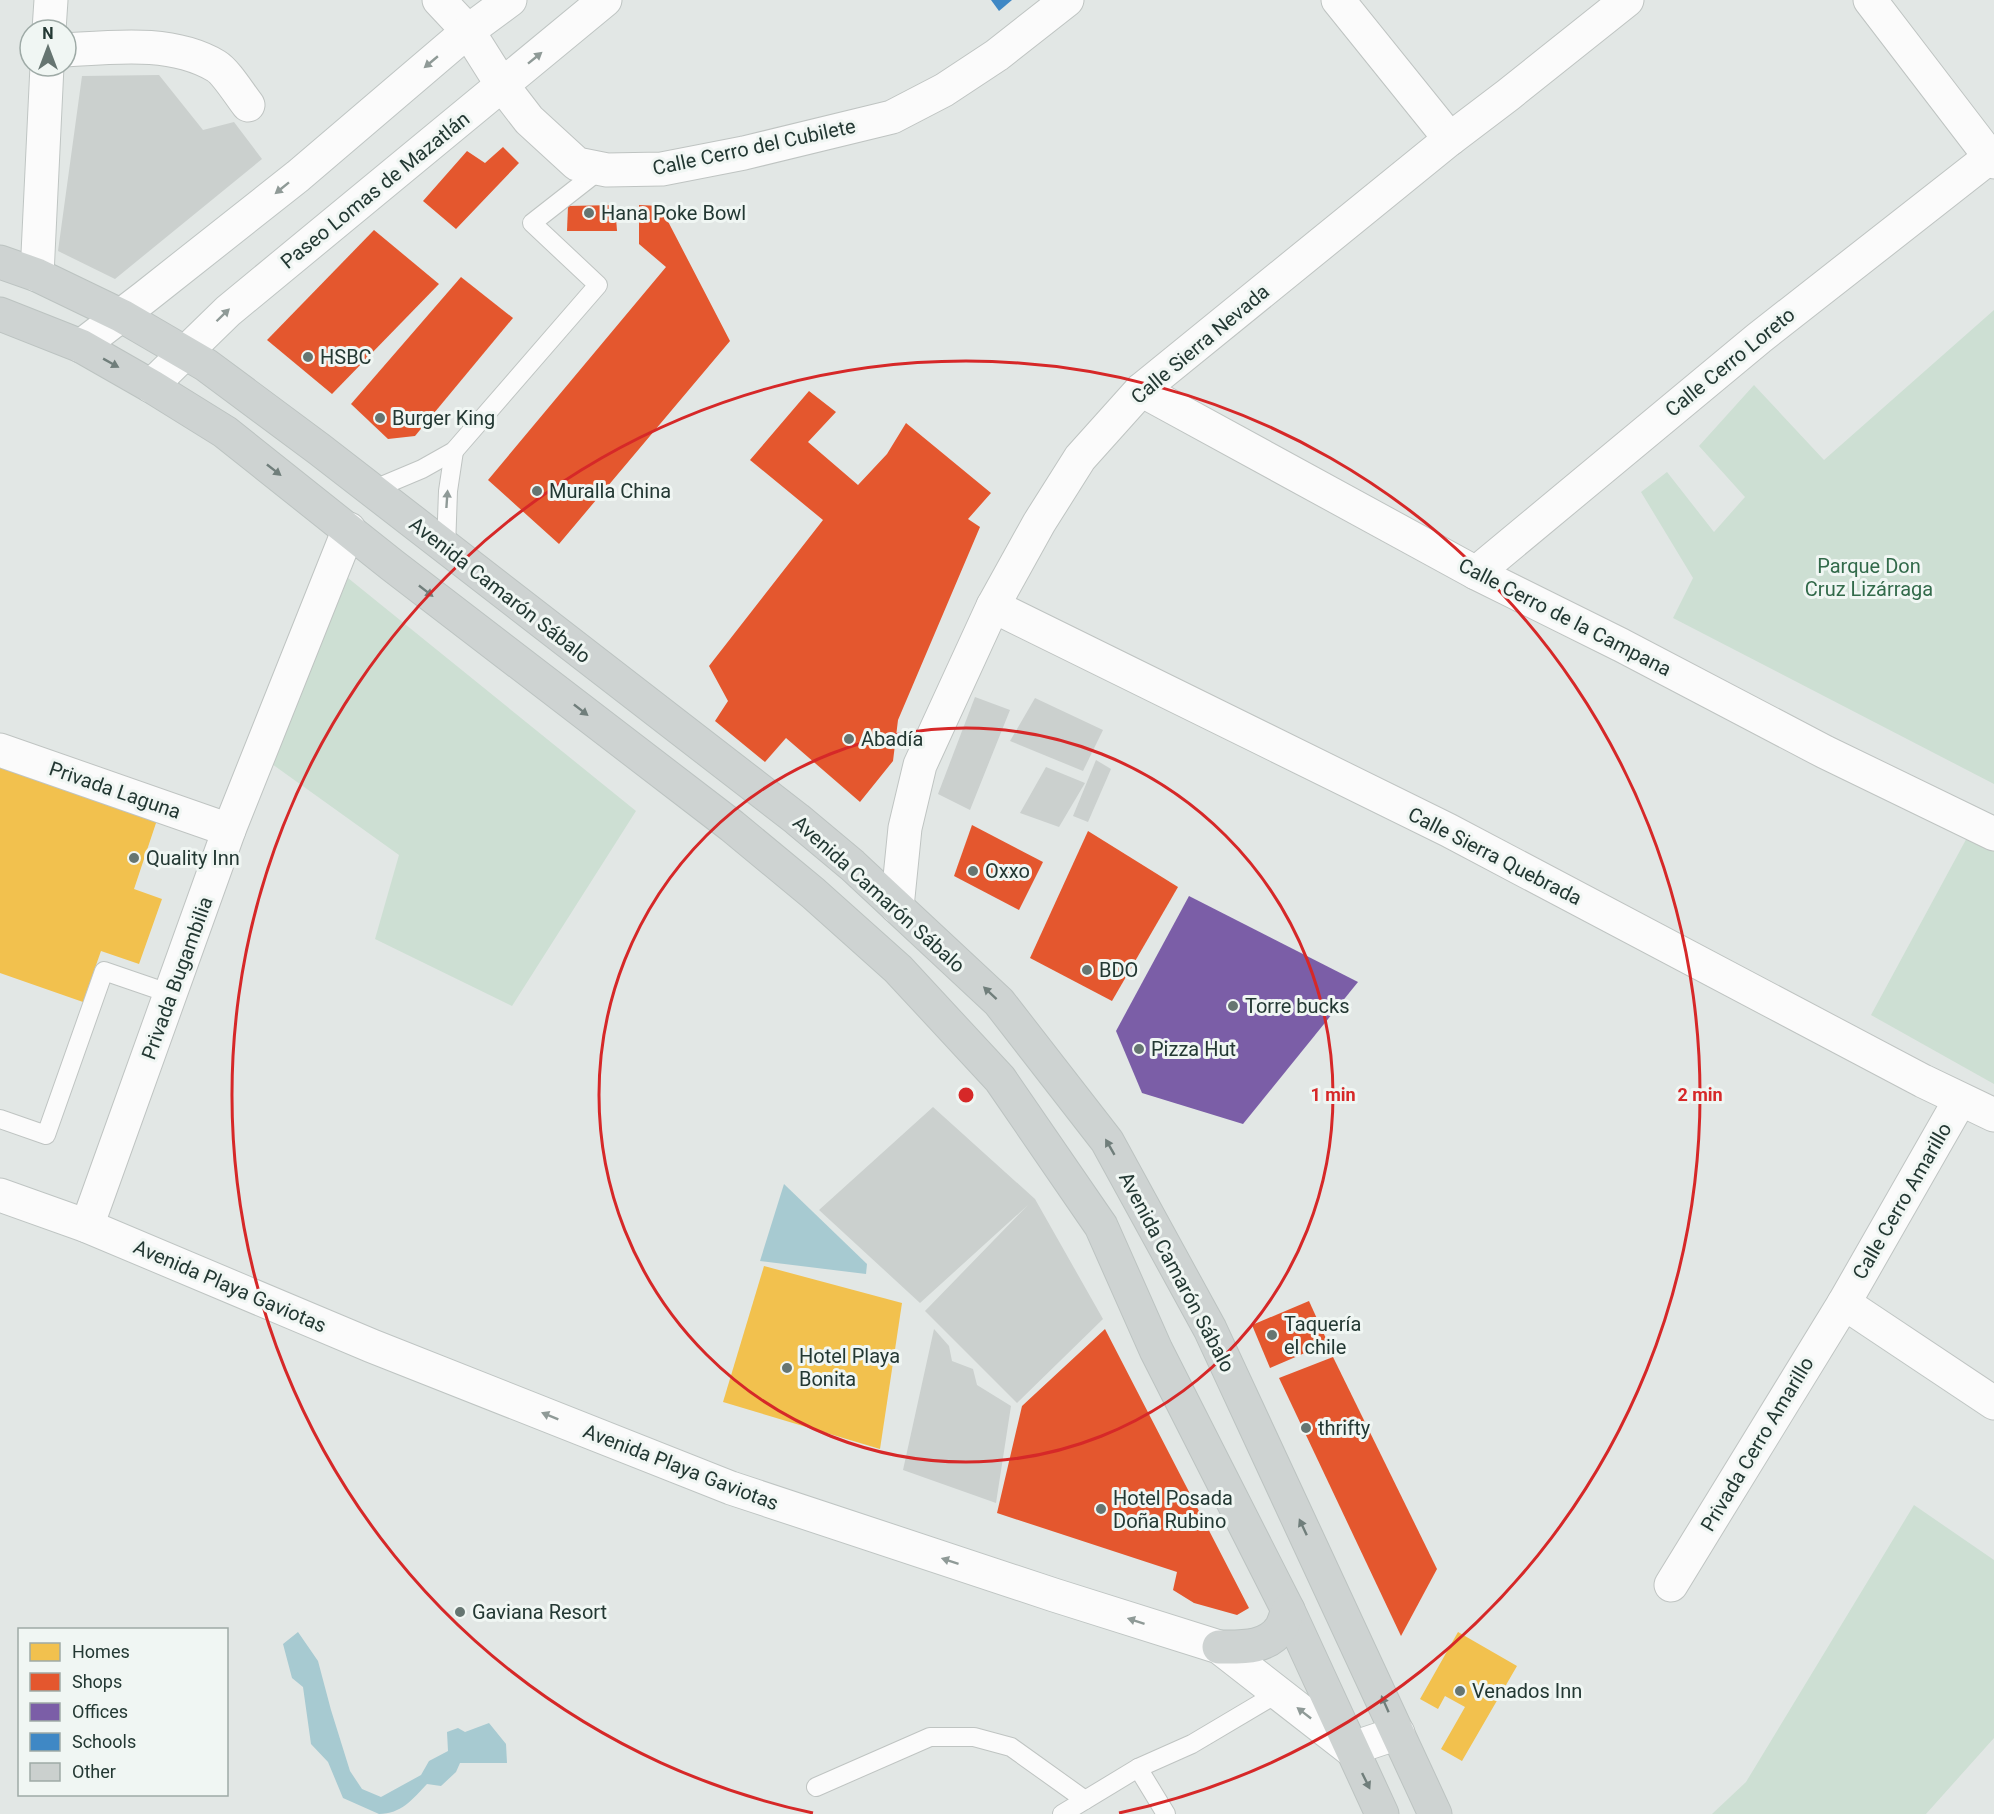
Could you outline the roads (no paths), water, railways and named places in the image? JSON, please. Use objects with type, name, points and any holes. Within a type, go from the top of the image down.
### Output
[{"type":"main road","name":"Avenida Camarón Sábalo","points":[[0,262],[37,275],[122,316],[186,352],[320,449],[797,819],[852,865],[999,1002],[1107,1141],[1210,1329],[1435,1814]]},
{"type":"main road","points":[[0,314],[81,346],[225,432],[350,529],[392,566],[732,826],[813,893],[898,969],[1000,1079],[1101,1227],[1156,1350],[1288,1610],[1350,1749],[1382,1814]]},
{"type":"main road","points":[[1219,1647],[1250,1647],[1268,1640],[1281,1628],[1288,1610]]},
{"type":"street","points":[[50,18],[51,0]]},
{"type":"street","name":"Calle Cerro del Cubilete","points":[[439,0],[468,31],[501,85],[529,120],[577,164],[600,169],[662,169],[744,153],[892,117],[944,90],[980,66],[1067,0]]},
{"type":"street","points":[[81,346],[298,176],[468,31],[510,0]]},
{"type":"street","name":"Paseo Lomas de Mazatlán","points":[[151,386],[228,310],[605,0]]},
{"type":"street","points":[[1338,0],[1450,139]]},
{"type":"street","name":"Calle Sierra Nevada","points":[[897,907],[904,828],[921,765],[993,606],[1039,523],[1080,458],[1142,390],[1450,139],[1627,0]]},
{"type":"street","points":[[1870,0],[1992,160]]},
{"type":"street","points":[[78,49],[123,46],[179,51],[218,67],[248,105]]},
{"type":"street","points":[[37,275],[47,78]]},
{"type":"street","name":"Calle Cerro Loreto","points":[[1476,573],[1759,338],[1992,160]]},
{"type":"street","name":"Calle Cerro de la Campana","points":[[1142,390],[1476,573],[1621,645],[1825,752],[1994,834]]},
{"type":"street","name":"Privada Bugambilia","points":[[87,1227],[229,830],[350,529]]},
{"type":"street","name":"Calle Sierra Quebrada","points":[[993,606],[1448,830],[1960,1100],[1994,1115]]},
{"type":"street","name":"Privada Laguna","points":[[0,750],[229,830]]},
{"type":"street","name":"Calle Cerro Amarillo","points":[[1844,1303],[1960,1100]]},
{"type":"street","name":"Avenida Playa Gaviotas","points":[[0,1196],[87,1227],[372,1346],[731,1488],[1219,1647],[1350,1749]]},
{"type":"street","points":[[1844,1303],[1994,1403]]},
{"type":"street","name":"Privada Cerro Amarillo","points":[[1671,1585],[1844,1303]]},
{"type":"street","points":[[1350,1749],[1398,1733]]},
{"type":"lane","points":[[372,490],[422,469],[454,451],[598,285],[532,223],[600,169]]},
{"type":"lane","points":[[446,548],[448,491],[454,451]]},
{"type":"lane","points":[[0,1119],[46,1135],[104,971],[171,994]]},
{"type":"lane","points":[[1062,1814],[1138,1768],[1192,1744],[1278,1693]]},
{"type":"lane","points":[[816,1787],[930,1737],[974,1737],[1011,1747],[1085,1800]]},
{"type":"lane","points":[[1138,1768],[1166,1814]]},
{"type":"water","points":[[784,1184],[867,1264],[866,1274],[760,1261]]},
{"type":"water","points":[[298,1632],[318,1661],[350,1771],[362,1789],[381,1797],[421,1775],[429,1761],[448,1751],[447,1732],[458,1728],[465,1732],[489,1723],[506,1744],[507,1763],[460,1763],[456,1772],[441,1786],[427,1784],[406,1805],[387,1813],[379,1814],[343,1798],[328,1762],[311,1744],[303,1687],[292,1678],[283,1644]]},
{"type":"place","name":"Hana Poke Bowl","points":[[589,213]]},
{"type":"place","name":"HSBC","points":[[308,357]]},
{"type":"place","name":"Burger King","points":[[380,418]]},
{"type":"place","name":"Muralla China","points":[[537,491]]},
{"type":"place","name":"Abadía","points":[[849,739]]},
{"type":"place","name":"Quality Inn","points":[[134,858]]},
{"type":"place","name":"Oxxo","points":[[973,871]]},
{"type":"place","name":"BDO","points":[[1087,970]]},
{"type":"place","name":"Torre bucks","points":[[1233,1006]]},
{"type":"place","name":"Pizza Hut","points":[[1139,1049]]},
{"type":"place","name":"Taquería el chile","points":[[1272,1335]]},
{"type":"place","name":"Hotel Playa Bonita","points":[[787,1368]]},
{"type":"place","name":"thrifty","points":[[1306,1428]]},
{"type":"place","name":"Hotel Posada Doña Rubino","points":[[1101,1509]]},
{"type":"place","name":"Gaviana Resort","points":[[460,1612]]},
{"type":"place","name":"Venados Inn","points":[[1460,1691]]},
{"type":"park label","name":"Parque Don Cruz Lizárraga","points":[[1869,578]]}]
